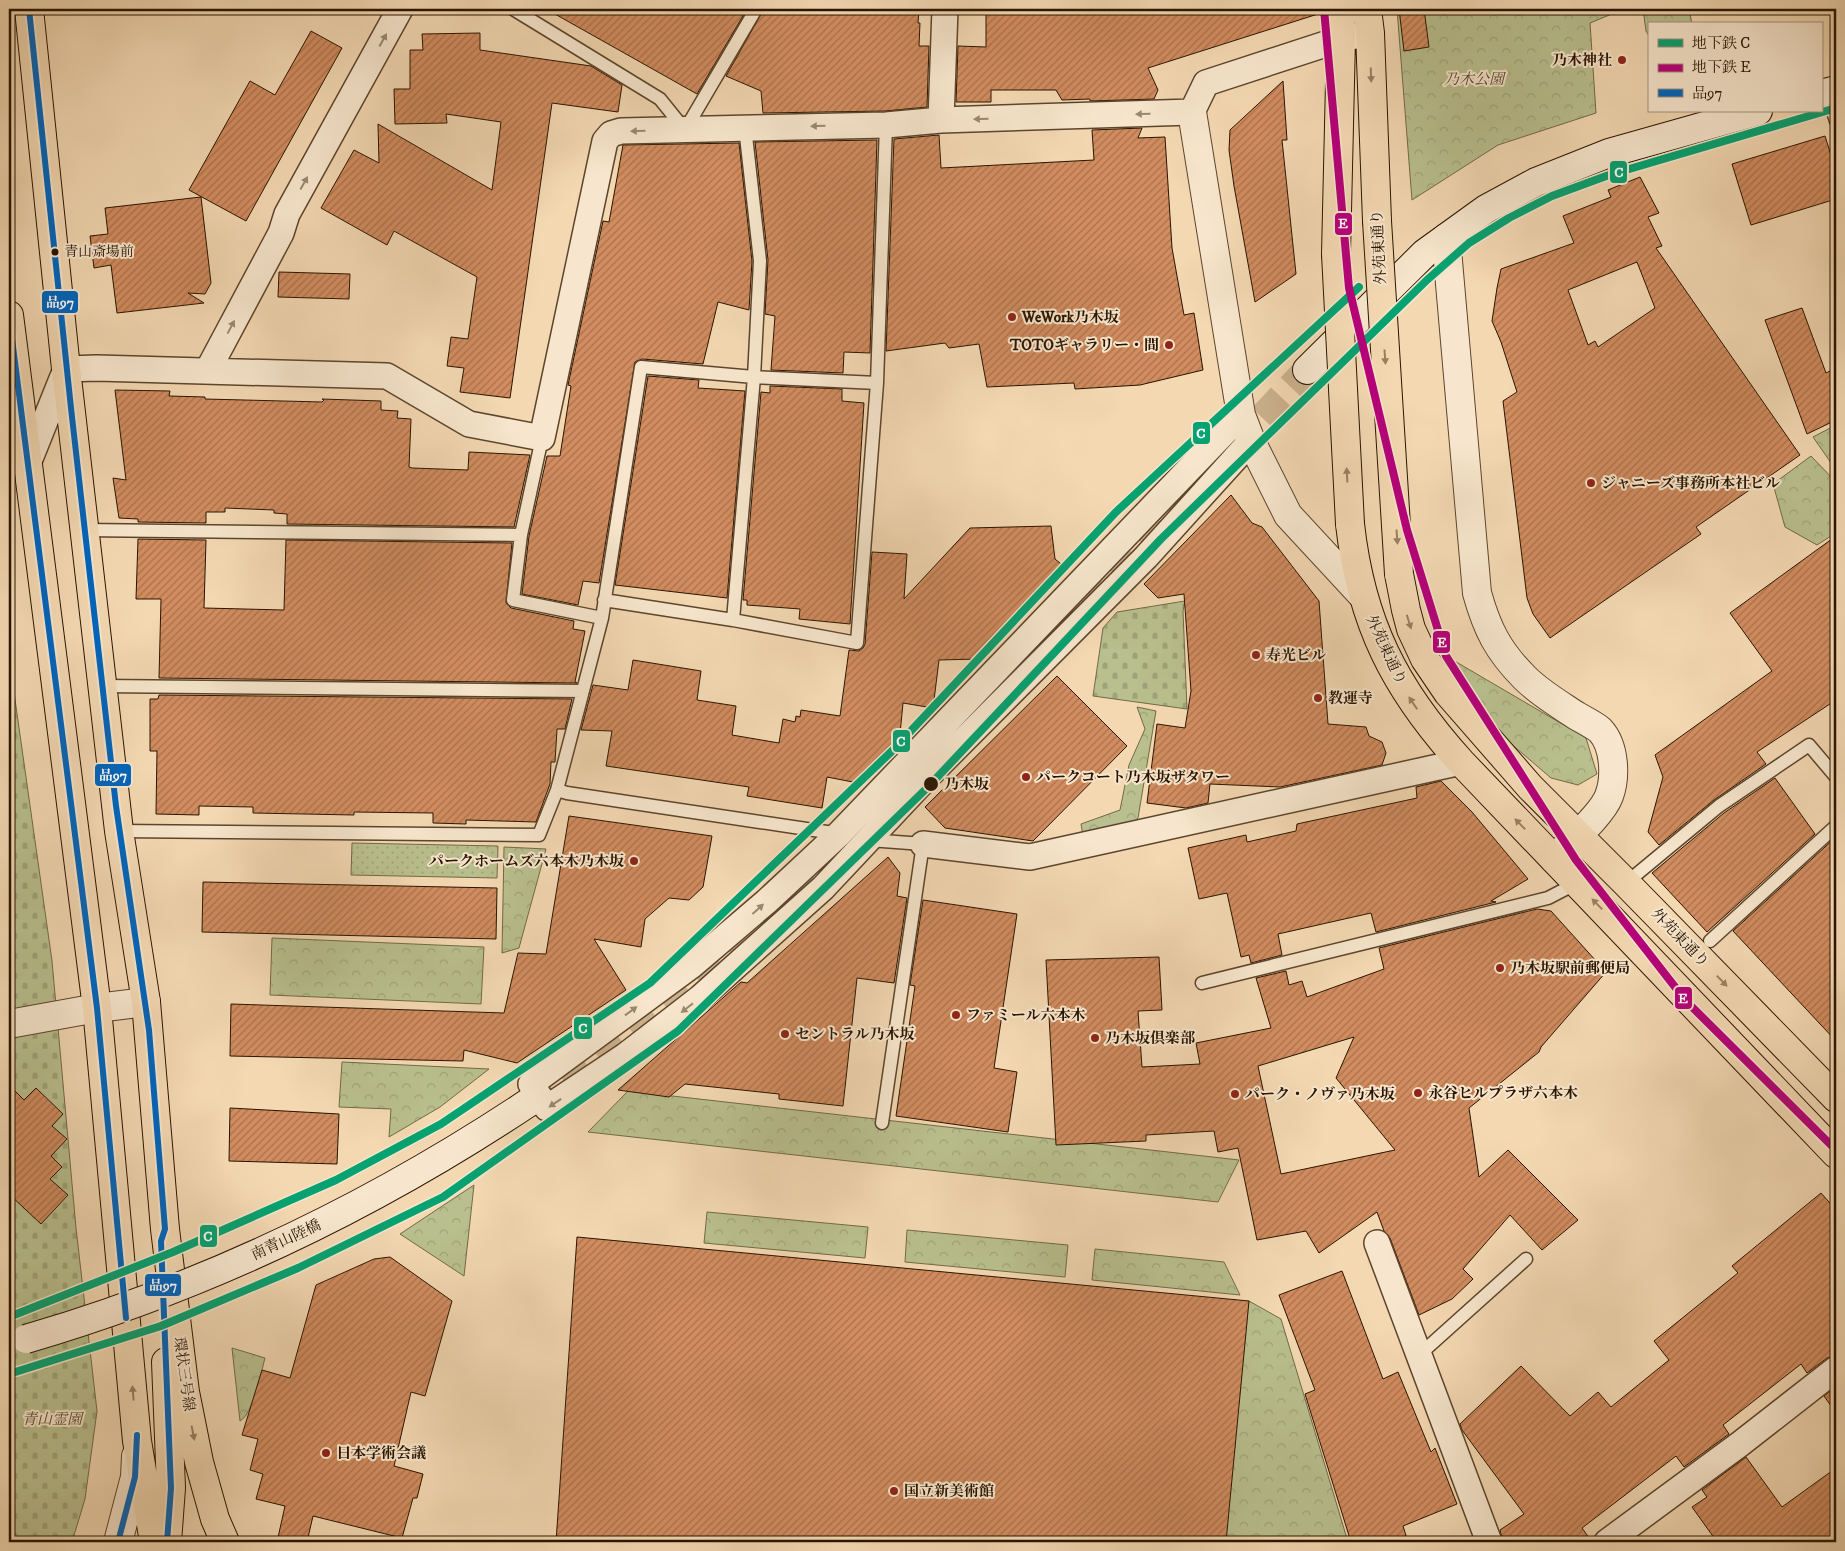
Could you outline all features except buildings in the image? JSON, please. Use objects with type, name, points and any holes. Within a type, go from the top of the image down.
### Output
[{"type":"main road","name":"環状三号線","points":[[29,9],[66,369],[119,831],[146,1002],[165,1229],[185,1392],[199,1462],[215,1519],[225,1542]]},
{"type":"main road","name":"外苑東通り","points":[[1340,9],[1336,254],[1350,524],[1352,549],[1363,596],[1384,654],[1395,675],[1422,716],[1461,762],[1836,1154]]},
{"type":"main road","name":"外苑東通り","points":[[1369,21],[1377,221],[1400,574],[1411,629],[1435,677],[1530,787],[1836,1098]]},
{"type":"main road","points":[[9,315],[18,468],[97,1008],[137,1441],[154,1542]]},
{"type":"main road","points":[[165,1229],[161,1241],[171,1488],[167,1542]]},
{"type":"street","points":[[208,370],[281,233],[287,214],[400,9]]},
{"type":"street","points":[[942,120],[945,9]]},
{"type":"street","points":[[1363,596],[1288,515],[1251,440],[1241,415],[1192,112],[1206,83],[1341,39],[1369,21]]},
{"type":"street","points":[[18,468],[66,369],[208,370],[387,376],[470,424],[542,438],[605,141],[611,134],[622,131],[886,125],[942,120],[1192,112]]},
{"type":"street","points":[[1307,370],[1424,253],[1486,209],[1536,182],[1609,152],[1754,112]]},
{"type":"street","points":[[1446,238],[1477,593],[1486,623],[1503,654],[1526,679],[1550,698],[1600,730],[1608,743],[1612,755],[1613,778],[1608,797],[1595,817],[1554,859]]},
{"type":"street","points":[[1241,415],[839,834],[766,902],[691,966],[531,1084],[547,1108],[625,1056],[700,998],[823,888],[931,773],[1146,558],[1251,440]]},
{"type":"street","points":[[922,844],[1030,858],[1461,762]]},
{"type":"street","points":[[9,1024],[97,1008],[146,1002]]},
{"type":"street","name":"南青山陸橋","points":[[18,1341],[140,1302],[214,1273],[287,1241],[410,1176],[528,1103]]},
{"type":"street","points":[[1377,1243],[1489,1542]]},
{"type":"street","points":[[1607,1542],[1740,1444],[1836,1369]]},
{"type":"street","points":[[118,1542],[135,1476],[137,1441]]},
{"type":"lane","points":[[513,9],[660,99],[685,130],[756,9]]},
{"type":"lane","points":[[1828,92],[1836,121]]},
{"type":"lane","points":[[604,600],[733,620],[857,643],[877,384],[886,125]]},
{"type":"lane","points":[[733,620],[754,377],[760,261],[745,127]]},
{"type":"lane","points":[[119,831],[539,835],[557,790],[602,618],[641,367],[754,377],[877,384]]},
{"type":"lane","points":[[542,438],[521,535],[513,600],[602,618]]},
{"type":"lane","points":[[84,530],[521,535]]},
{"type":"lane","points":[[102,686],[583,690]]},
{"type":"lane","points":[[1626,883],[1719,806],[1809,745],[1836,777]]},
{"type":"lane","points":[[557,790],[869,840],[922,844],[882,1123]]},
{"type":"lane","points":[[1710,941],[1836,826]]},
{"type":"lane","points":[[1202,983],[1548,898],[1577,883]]},
{"type":"lane","points":[[1418,1356],[1526,1259]]},
{"type":"green space","name":"乃木公園","points":[[1397,9],[1624,9],[1590,23],[1596,113],[1498,145],[1412,200]]},
{"type":"green space","points":[[1643,9],[1689,9],[1692,22],[1648,22],[1648,34]]},
{"type":"green space","points":[[1836,425],[1836,470],[1813,437]]},
{"type":"green space","points":[[1811,456],[1836,482],[1836,543],[1831,536],[1817,545],[1785,527],[1773,484]]},
{"type":"green space","points":[[1185,601],[1183,611],[1187,709],[1093,696],[1103,628],[1117,612]]},
{"type":"green space","points":[[1435,656],[1446,656],[1586,738],[1597,774],[1578,785],[1551,778],[1481,718]]},
{"type":"green space","name":"青山霊園","points":[[9,657],[52,961],[76,1228],[97,1411],[85,1499],[72,1542],[9,1542]]},
{"type":"green space","points":[[1137,707],[1156,711],[1138,818],[1125,830],[1083,836],[1081,824],[1120,810],[1129,765],[1145,729]]},
{"type":"green space","points":[[352,843],[498,846],[497,878],[351,875]]},
{"type":"green space","points":[[504,847],[546,849],[519,948],[502,953]]},
{"type":"green space","points":[[272,938],[484,947],[481,1004],[270,995]]},
{"type":"green space","points":[[342,1062],[489,1069],[440,1107],[389,1137],[391,1109],[339,1107]]},
{"type":"green space","points":[[628,1091],[1239,1160],[1218,1202],[588,1132]]},
{"type":"green space","points":[[474,1185],[464,1276],[400,1234]]},
{"type":"green space","points":[[707,1212],[868,1227],[865,1258],[704,1243]]},
{"type":"green space","points":[[907,1230],[1068,1245],[1065,1277],[905,1262]]},
{"type":"green space","points":[[1095,1249],[1224,1262],[1240,1295],[1092,1280]]},
{"type":"green space","points":[[1249,1301],[1281,1319],[1348,1542],[852,1542]]},
{"type":"green space","points":[[232,1348],[265,1358],[253,1402],[245,1417],[240,1421]]},
{"type":"tunnel","points":[[1233,448],[1307,370]]},
{"type":"tunnel","points":[[1083,603],[1177,506]]},
{"type":"tunnel","points":[[528,1103],[599,1054],[699,978],[784,904],[892,798]]},
{"type":"metro line","name":"E","points":[[1324,9],[1349,288],[1407,530],[1446,656],[1576,860],[1686,1001],[1836,1150]]},
{"type":"metro line","name":"C","points":[[9,1374],[161,1326],[298,1268],[443,1197],[678,1031],[930,785],[1161,539],[1427,280],[1469,243],[1509,218],[1552,196],[1609,175],[1836,108]]},
{"type":"metro line","name":"C","points":[[9,1317],[173,1252],[336,1180],[441,1124],[650,983],[892,751],[1116,512],[1359,287]]},
{"type":"transit line","name":"品97","points":[[29,9],[71,408],[116,806],[149,1030],[165,1229],[161,1241],[171,1488],[167,1542]]},
{"type":"transit line","name":"品97","points":[[9,315],[97,1008],[126,1318]]},
{"type":"transit line","name":"品97","points":[[118,1542],[135,1477],[137,1435]]},
{"type":"place","name":"乃木神社","points":[[1622,60]]},
{"type":"place","name":"青山斎場前","points":[[55,252]]},
{"type":"place","name":"WeWork乃木坂","points":[[1012,317]]},
{"type":"place","name":"TOTOギャラリー・間","points":[[1169,345]]},
{"type":"place","name":"ジャニーズ事務所本社ビル","points":[[1591,483]]},
{"type":"place","name":"寿光ビル","points":[[1256,655]]},
{"type":"place","name":"教運寺","points":[[1318,698]]},
{"type":"place","name":"パークコート乃木坂ザタワー","points":[[1026,777]]},
{"type":"place","name":"乃木坂","points":[[931,784]]},
{"type":"place","name":"パークホームズ六本木乃木坂","points":[[634,861]]},
{"type":"place","name":"乃木坂駅前郵便局","points":[[1500,968]]},
{"type":"place","name":"ファミール六本木","points":[[956,1015]]},
{"type":"place","name":"セントラル乃木坂","points":[[785,1034]]},
{"type":"place","name":"乃木坂倶楽部","points":[[1095,1038]]},
{"type":"place","name":"永谷ヒルプラザ六本木","points":[[1418,1093]]},
{"type":"place","name":"パーク・ノヴァ乃木坂","points":[[1235,1094]]},
{"type":"place","name":"日本学術会議","points":[[326,1453]]},
{"type":"place","name":"国立新美術館","points":[[894,1491]]}]
